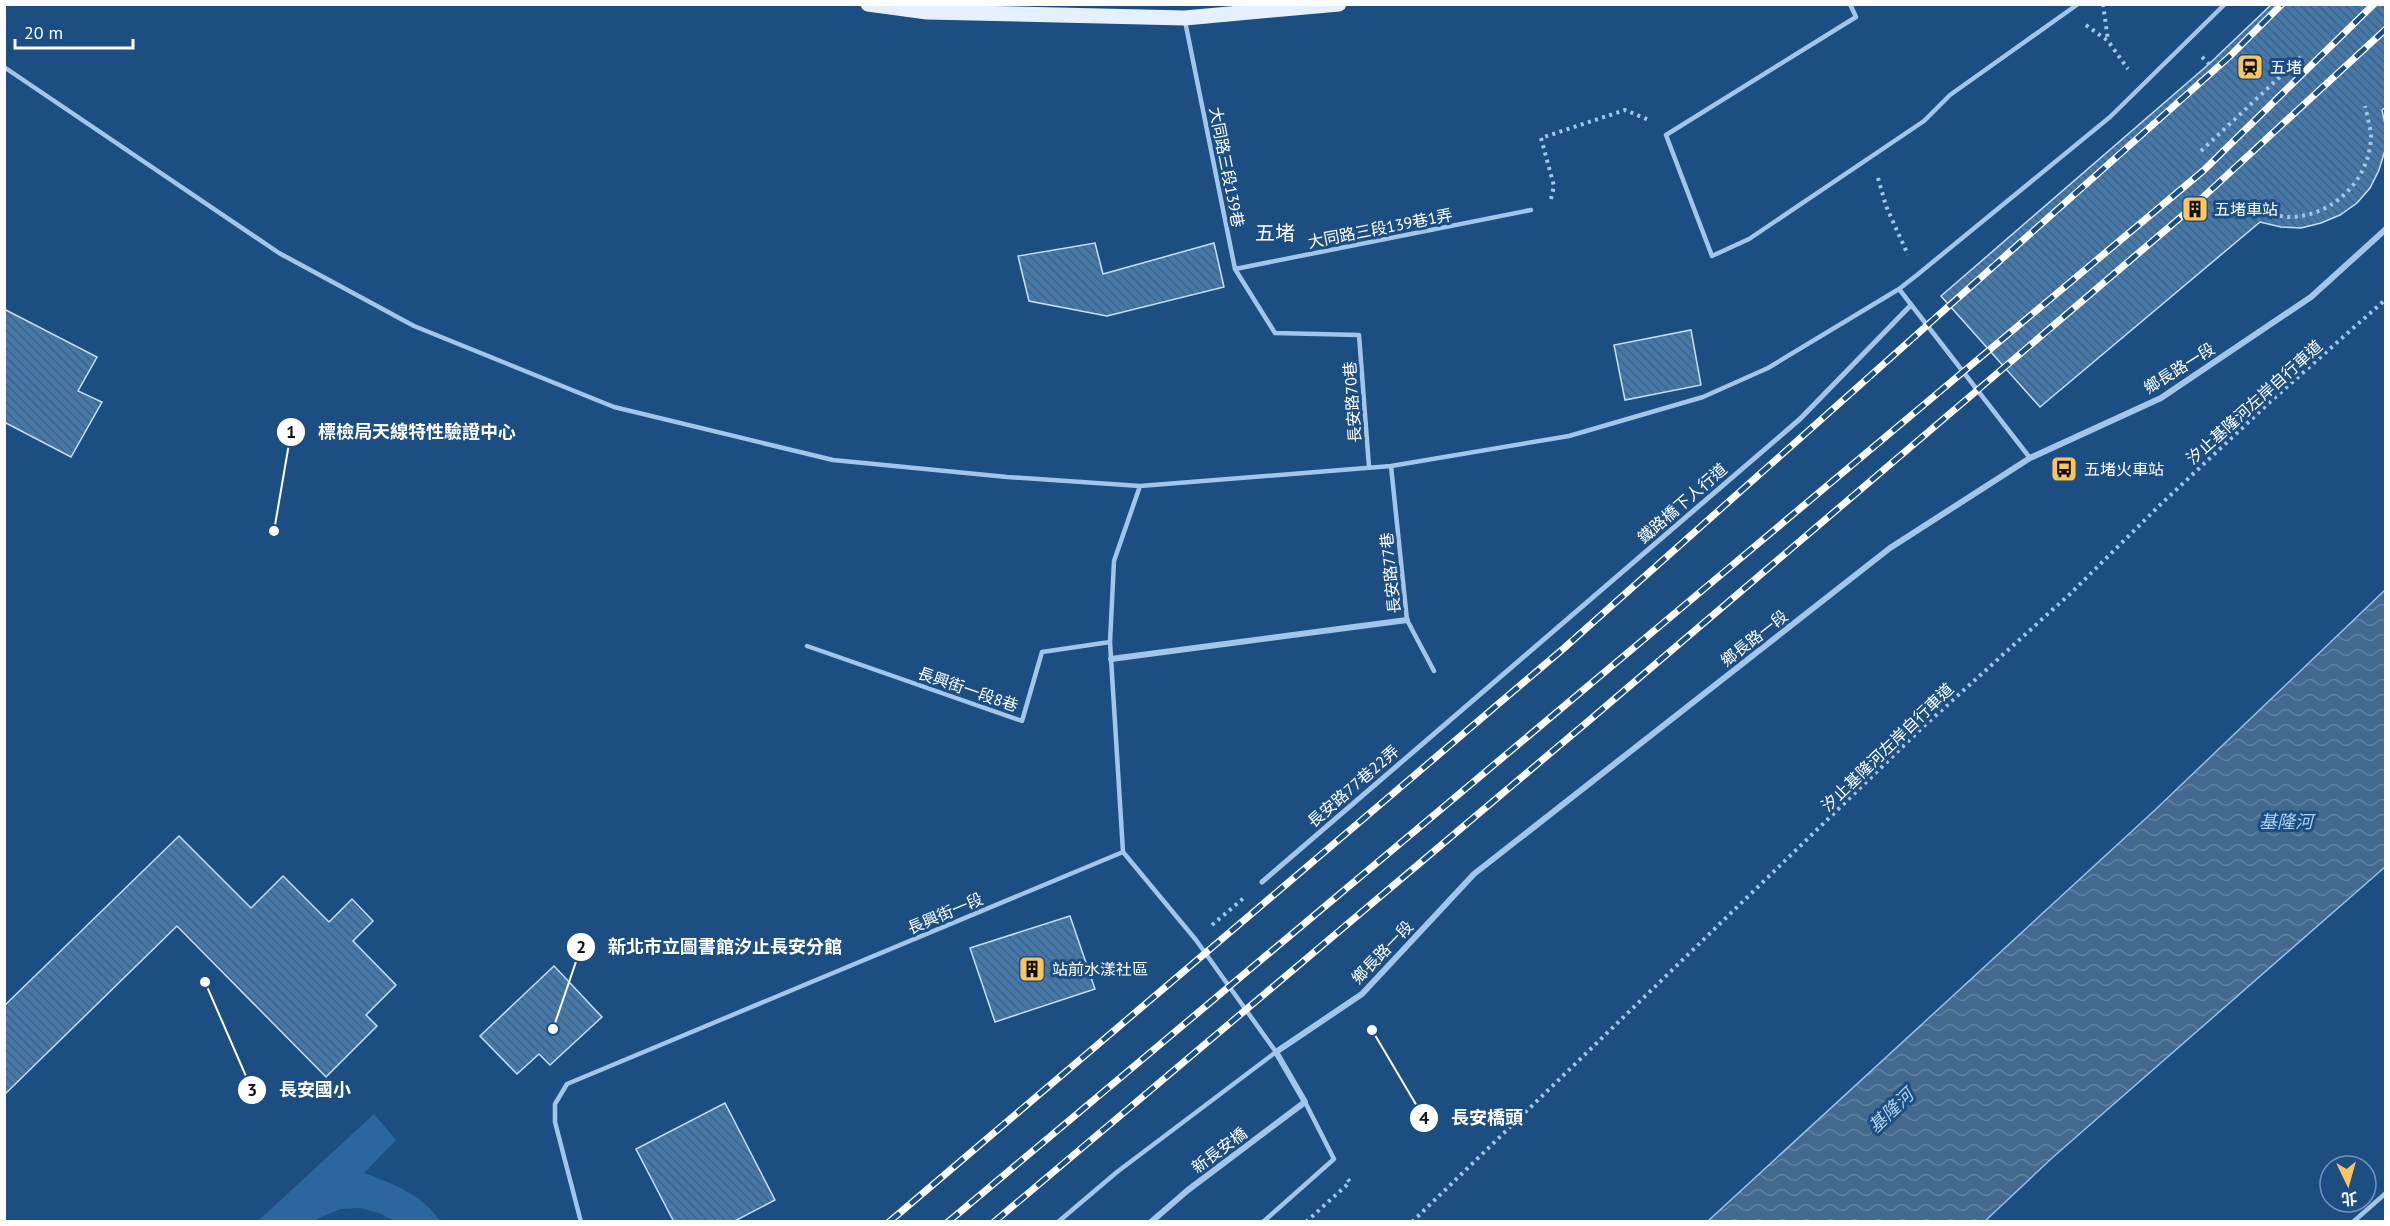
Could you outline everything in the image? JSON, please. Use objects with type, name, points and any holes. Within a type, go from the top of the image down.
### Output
[{"type":"main road","points":[[868,4],[927,12],[1185,18],[1339,4]]},
{"type":"street","name":"鄉長路一段","points":[[1276,1052],[1362,993],[1483,867],[1890,548],[2030,458],[2161,398],[2311,297],[2385,230]]},
{"type":"street","name":"鐵路橋下人行道","points":[[1461,711],[1800,418],[1911,305]]},
{"type":"street","points":[[1111,658],[1407,620]]},
{"type":"street","name":"長安路77巷22弄","points":[[1262,882],[1461,711]]},
{"type":"street","points":[[1276,1052],[1305,1102]]},
{"type":"street","name":"新長安橋","points":[[1151,1221],[1188,1190],[1305,1102]]},
{"type":"lane","points":[[1850,4],[1856,17],[1666,135],[1712,256],[1749,239],[1924,121],[1950,95],[2078,4]]},
{"type":"lane","points":[[4,67],[279,253],[414,326],[614,407],[833,460],[1007,477],[1140,486],[1391,466],[1569,436],[1703,397],[1768,368],[1899,289],[2110,117],[2225,4]]},
{"type":"lane","name":"大同路三段139巷","points":[[1185,18],[1235,269],[1275,333],[1359,335]]},
{"type":"lane","name":"大同路三段139巷1弄","points":[[1235,269],[1531,210]]},
{"type":"lane","points":[[1899,289],[2030,458]]},
{"type":"lane","name":"長安路70巷","points":[[1359,335],[1369,467]]},
{"type":"lane","name":"長安路77巷","points":[[1391,466],[1407,620],[1434,671]]},
{"type":"lane","points":[[1058,1221],[1117,1172],[1276,1052],[1196,940],[1123,852],[1110,642],[1114,561],[1140,486]]},
{"type":"lane","name":"長興街一段8巷","points":[[807,646],[1022,721],[1042,652],[1110,642]]},
{"type":"lane","name":"長興街一段","points":[[581,1221],[555,1122],[555,1104],[567,1084],[1123,852]]},
{"type":"lane","points":[[1263,1221],[1334,1159],[1305,1102]]},
{"type":"lane","points":[[2353,1221],[2385,1193]]},
{"type":"path","points":[[2103,4],[2108,41]]},
{"type":"path","points":[[2064,14],[2082,22],[2108,41],[2141,86]]},
{"type":"path","points":[[2201,151],[2301,57]]},
{"type":"path","points":[[2258,210],[2289,217],[2319,211],[2347,194],[2365,168],[2371,137],[2366,106]]},
{"type":"path","points":[[1531,210],[1551,201],[1554,186],[1541,138],[1624,110],[1646,118],[1666,135]]},
{"type":"path","points":[[1864,162],[1877,162],[1878,183],[1886,206],[1917,275]]},
{"type":"path","name":"汐止基隆河左岸自行車道","points":[[1412,1221],[1923,727],[2070,594],[2161,504],[2270,402],[2385,299]]},
{"type":"path","points":[[1196,940],[1262,882]]},
{"type":"shaded area","points":[[374,1114],[396,1140],[364,1173],[416,1197],[440,1221],[395,1221],[379,1213],[360,1208],[341,1209],[314,1221],[258,1221]]},
{"type":"water","name":"基隆河","points":[[2385,590],[2385,867],[2052,1158],[1985,1221],[1708,1221],[2155,810]]},
{"type":"building","name":"五堵車站","points":[[2272,4],[2386,4],[2386,107],[2382,110],[2386,129],[2385,150],[2370,188],[2357,203],[2340,215],[2321,223],[2301,228],[2281,227],[2260,222],[2040,407],[1941,296],[2209,64]]},
{"type":"building","points":[[1095,243],[1103,274],[1214,243],[1224,287],[1107,316],[1029,301],[1018,256]]},
{"type":"building","points":[[4,309],[97,357],[78,391],[102,402],[71,457],[4,422]]},
{"type":"building","points":[[1691,330],[1701,385],[1625,400],[1614,345]]},
{"type":"building","points":[[179,836],[251,908],[283,876],[329,922],[352,899],[373,921],[353,941],[396,985],[366,1015],[377,1026],[326,1077],[177,926],[4,1095],[4,1006]]},
{"type":"building","name":"站前水漾社區","points":[[1070,916],[1095,989],[995,1022],[970,948]]},
{"type":"building","points":[[554,966],[602,1017],[550,1065],[539,1054],[517,1074],[480,1036]]},
{"type":"building","points":[[725,1103],[775,1200],[733,1222],[674,1222],[636,1149]]},
{"type":"railway","points":[[889,1222],[1563,649],[2229,57],[2282,4]]},
{"type":"railway","points":[[948,1222],[2203,171],[2374,4]]},
{"type":"railway","points":[[994,1222],[2188,211],[2386,29]]},
{"type":"place","name":"五堵","points":[[2250,67]]},
{"type":"place","name":"五堵車站","points":[[2195,209]]},
{"type":"place","name":"五堵火車站","points":[[2064,469]]},
{"type":"place","name":"標檢局天線特性驗證中心","points":[[274,531]]},
{"type":"place","name":"站前水漾社區","points":[[1032,969]]},
{"type":"place","name":"長安國小","points":[[205,982]]},
{"type":"place","name":"新北市立圖書館汐止長安分館","points":[[553,1029]]},
{"type":"place","name":"長安橋頭","points":[[1372,1030]]},
{"type":"district","name":"五堵","points":[[1275,233]]}]
